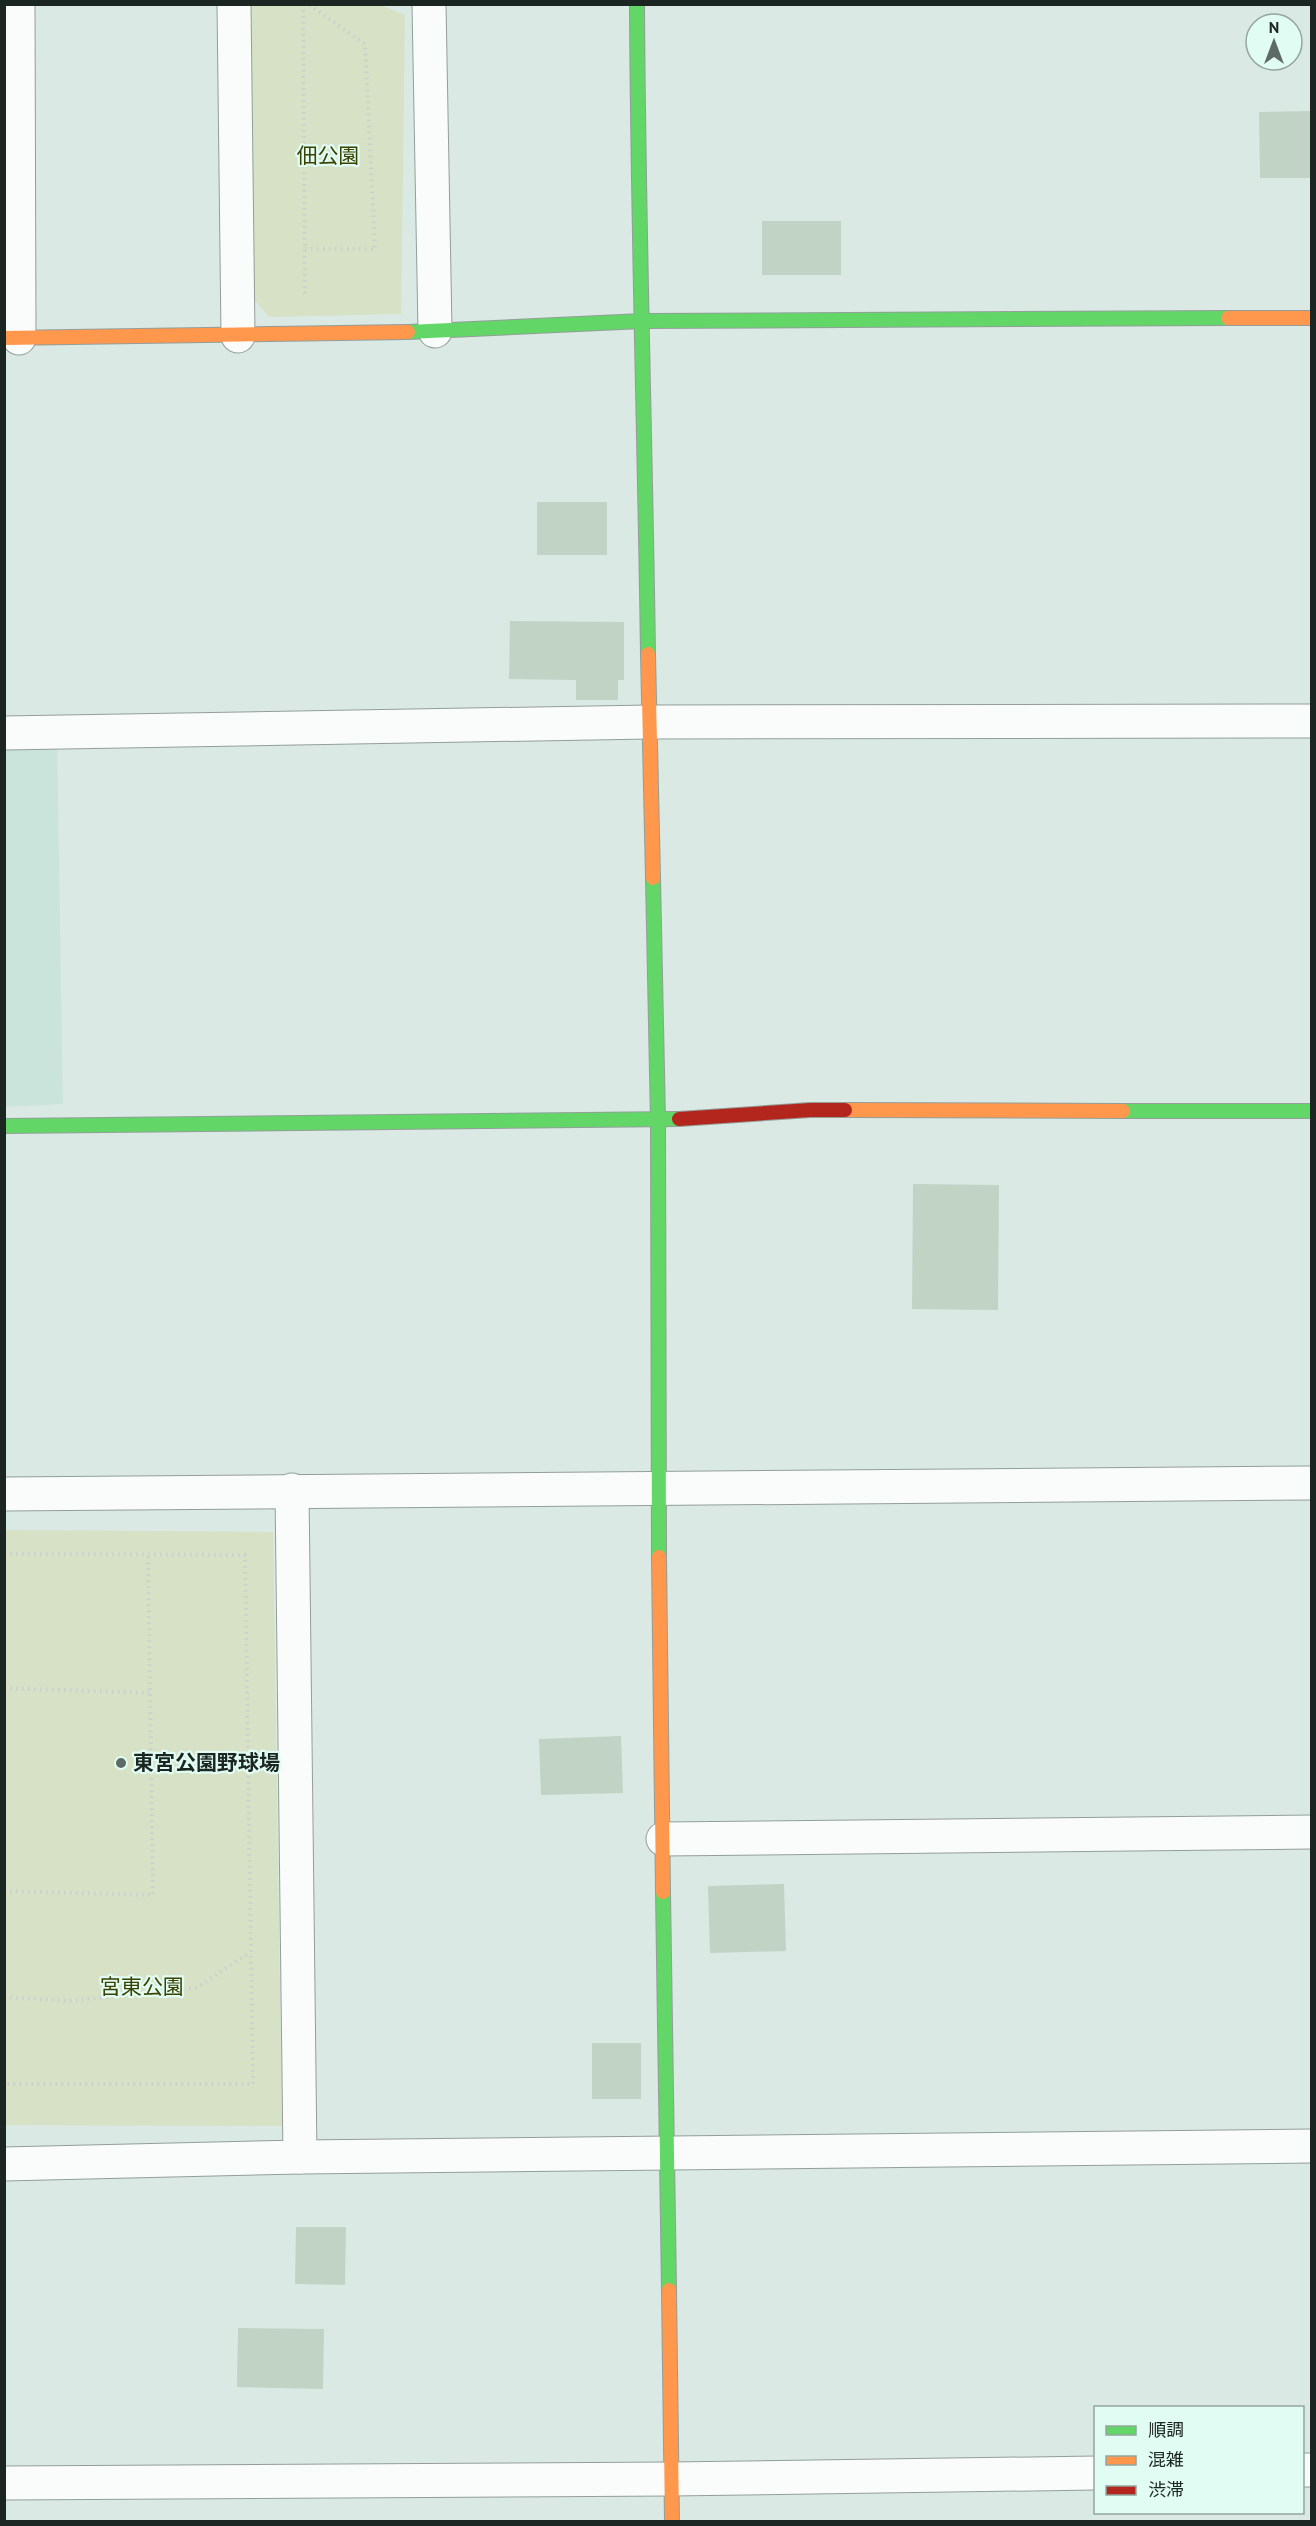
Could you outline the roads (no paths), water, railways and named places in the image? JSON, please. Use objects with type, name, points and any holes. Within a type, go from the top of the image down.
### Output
[{"type":"street","points":[[18,4],[12,338],[435,331],[643,321],[1311,318]]},
{"type":"street","points":[[234,4],[238,336]]},
{"type":"street","points":[[429,4],[435,331]]},
{"type":"street","points":[[637,4],[638,229],[643,321],[648,722],[658,1120],[658,1488],[672,2522]]},
{"type":"street","points":[[4,733],[648,722],[1311,721]]},
{"type":"street","points":[[4,1126],[658,1120],[810,1110],[1311,1111]]},
{"type":"street","points":[[4,1494],[1311,1483]]},
{"type":"street","points":[[292,1490],[300,2157]]},
{"type":"street","points":[[663,1839],[1311,1832]]},
{"type":"street","points":[[4,2164],[300,2157],[1311,2146]]},
{"type":"street","points":[[4,2483],[671,2479],[1094,2473]]},
{"type":"place","name":"東宮公園野球場","points":[[121,1763]]},
{"type":"park label","name":"佃公園","points":[[328,156]]},
{"type":"park label","name":"宮東公園","points":[[142,1987]]}]
